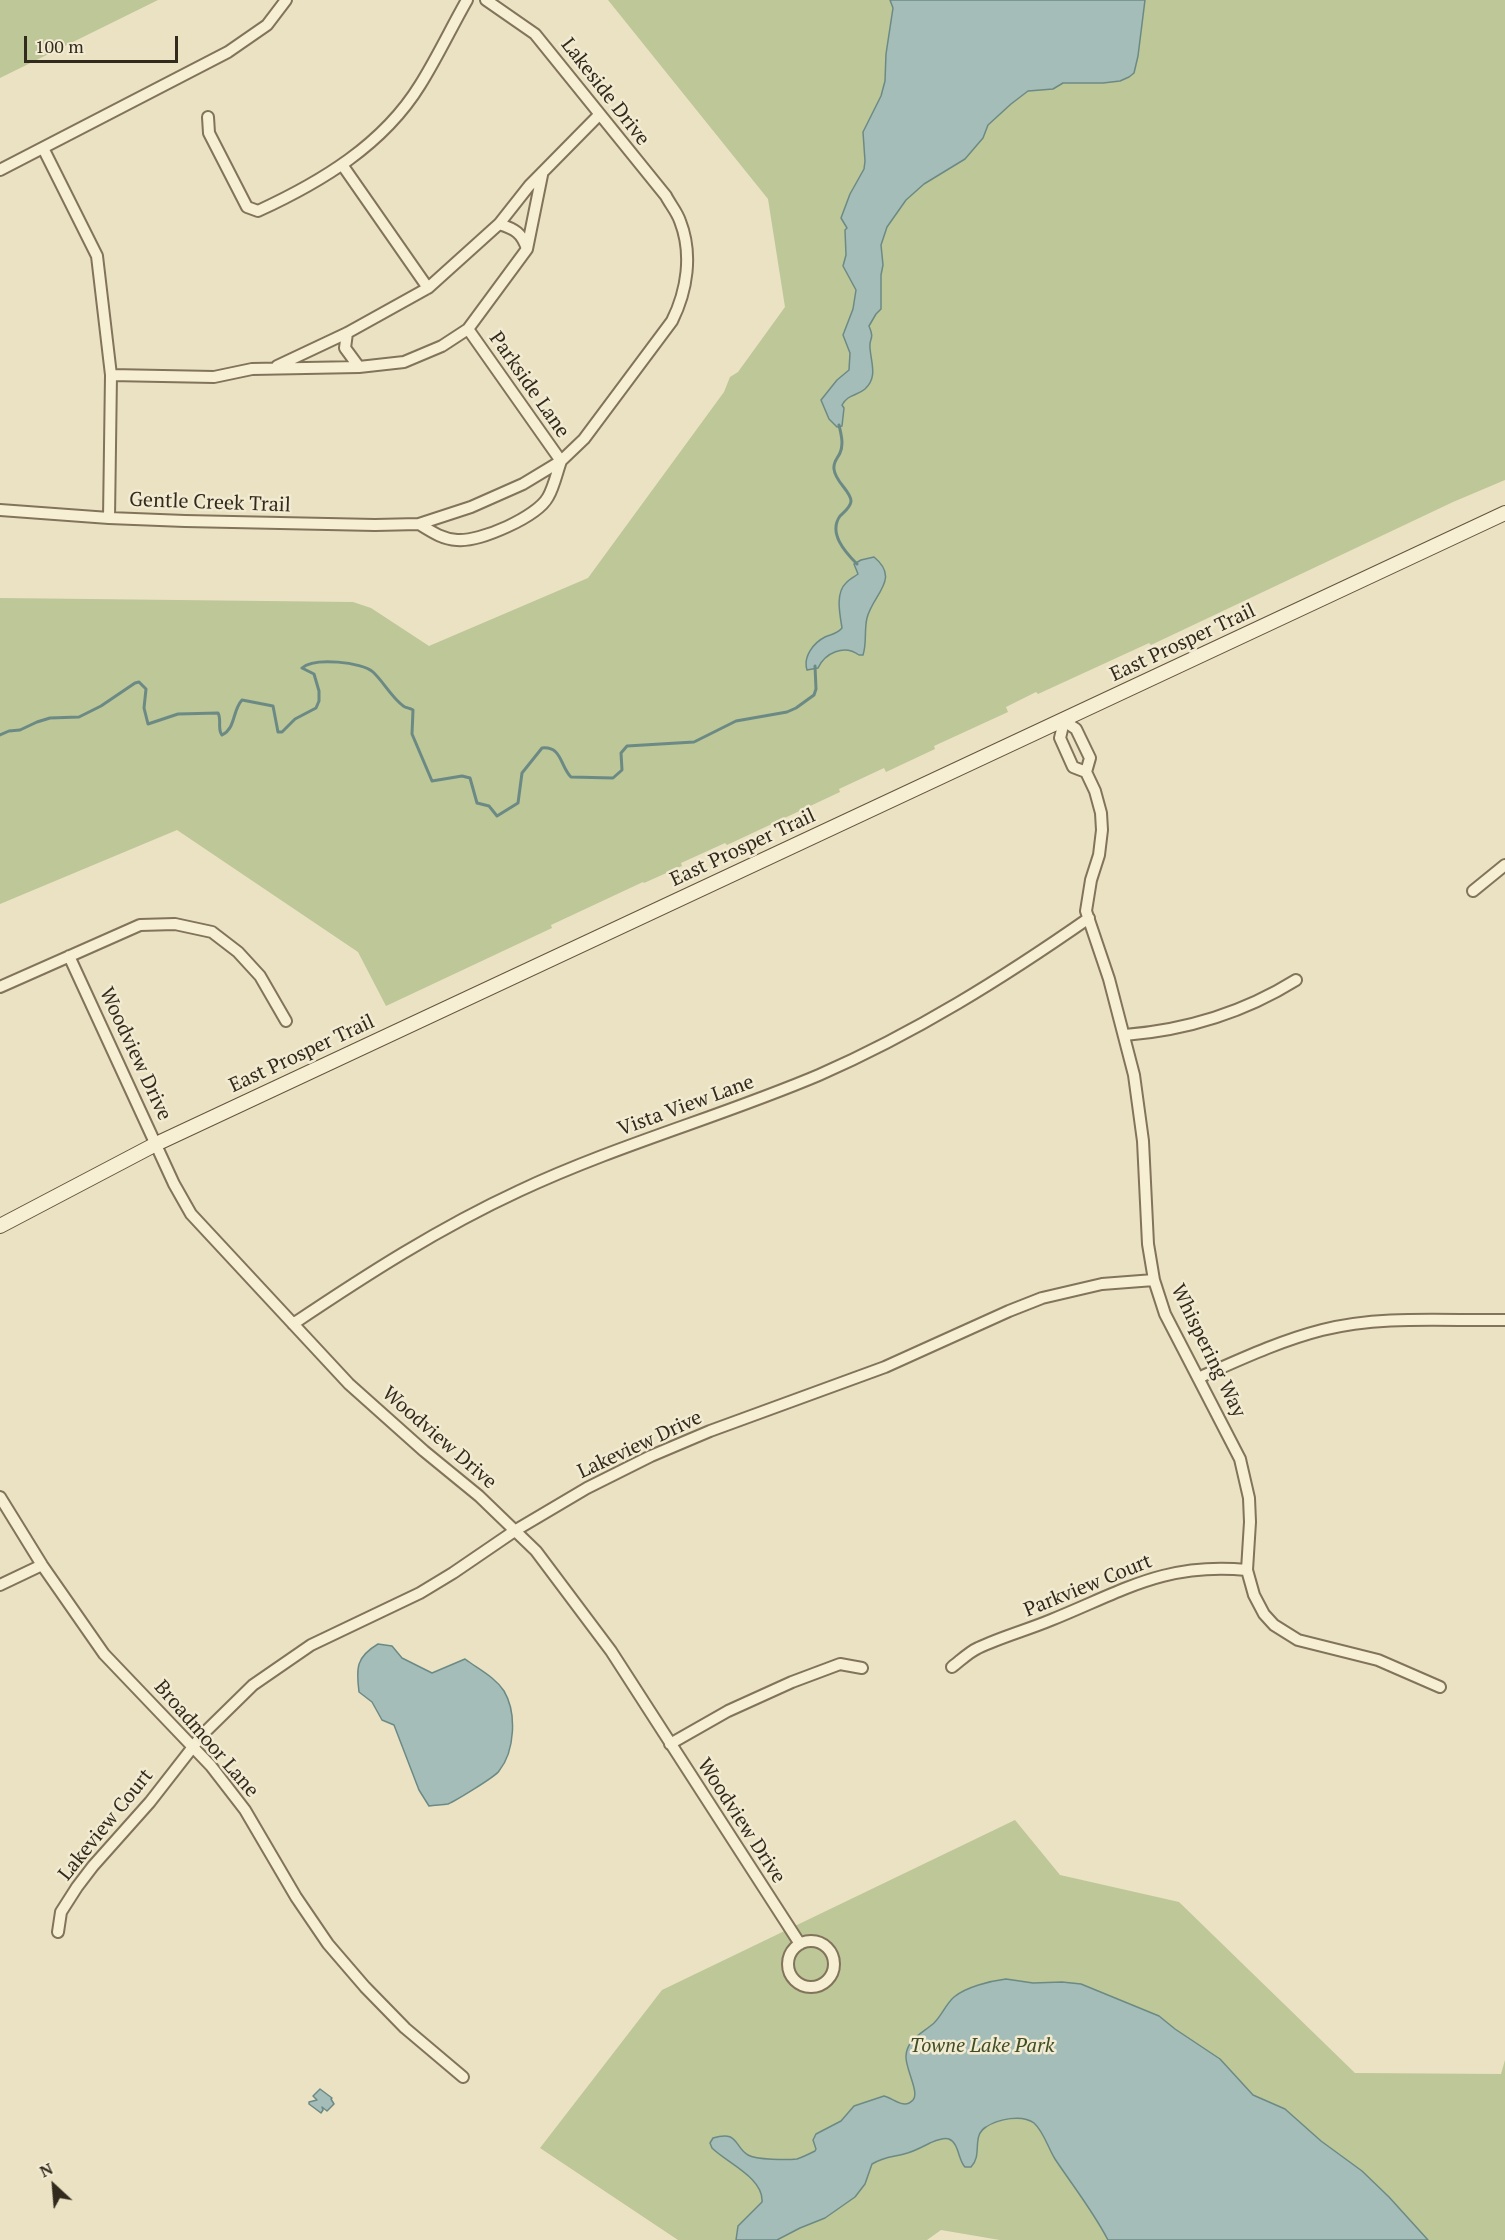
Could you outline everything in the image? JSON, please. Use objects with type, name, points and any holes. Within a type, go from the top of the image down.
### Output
[{"type":"main road","name":"East Prosper Trail","points":[[0,1226],[156,1144],[1505,513]]},
{"type":"street","points":[[0,171],[228,52],[267,25],[286,0]]},
{"type":"street","points":[[208,117],[209,133],[247,207],[258,211],[304,189],[343,166],[384,129],[419,87],[467,0]]},
{"type":"street","name":"Lakeside Drive","points":[[486,0],[535,34],[666,196],[680,221]]},
{"type":"street","points":[[273,368],[347,333],[428,288],[499,224],[529,186],[599,115]]},
{"type":"street","points":[[44,148],[97,256],[111,375],[109,518]]},
{"type":"street","points":[[343,166],[428,288]]},
{"type":"street","points":[[111,375],[214,377],[252,369],[359,367],[404,362],[442,346],[468,329],[527,249],[542,175]]},
{"type":"street","name":"Gentle Creek Trail","points":[[0,510],[109,518],[309,524],[419,524],[471,507],[523,484],[561,461],[584,439],[672,321],[682,301],[687,273],[686,250],[680,221]]},
{"type":"street","points":[[499,224],[516,230],[523,238],[527,249]]},
{"type":"street","name":"Parkside Lane","points":[[468,329],[561,461]]},
{"type":"street","points":[[347,333],[345,348],[359,367]]},
{"type":"street","name":"Gentle Creek Trail","points":[[419,524],[439,537],[460,541],[497,532],[531,514],[548,498],[561,461]]},
{"type":"street","name":"Whispering Way","points":[[1086,772],[1073,767],[1060,738],[1064,721],[1076,729],[1090,758],[1086,772],[1098,802],[1102,830],[1099,855],[1086,904],[1125,1035],[1134,1075],[1143,1141],[1148,1244],[1154,1280],[1166,1314],[1233,1441],[1246,1480],[1250,1522],[1247,1570],[1259,1605],[1285,1634],[1311,1645],[1378,1660],[1440,1687]]},
{"type":"street","points":[[1473,891],[1505,865]]},
{"type":"street","name":"Vista View Lane","points":[[293,1324],[398,1255],[520,1190],[579,1164],[750,1103],[868,1052],[994,982],[1089,918]]},
{"type":"street","points":[[0,987],[140,926],[175,924],[212,932],[238,952],[260,976],[286,1021]]},
{"type":"street","name":"Woodview Drive","points":[[69,956],[174,1184],[191,1214],[350,1384],[516,1530],[536,1551],[611,1652],[800,1944]]},
{"type":"street","points":[[1125,1035],[1172,1030],[1219,1018],[1270,995],[1296,980]]},
{"type":"street","name":"Lakeview Drive","points":[[192,1746],[226,1709],[253,1685],[292,1657],[341,1629],[420,1593],[516,1530],[587,1488],[651,1456],[710,1431],[885,1367],[1042,1298],[1080,1288],[1154,1280]]},
{"type":"street","points":[[1198,1378],[1283,1342],[1324,1329],[1372,1322],[1450,1318],[1505,1320]]},
{"type":"street","name":"Broadmoor Lane","points":[[0,1497],[42,1565],[104,1654],[211,1766],[245,1810],[296,1897],[328,1944],[365,1988],[405,2028],[463,2077]]},
{"type":"street","points":[[0,1585],[42,1565]]},
{"type":"street","name":"Parkview Court","points":[[952,1667],[976,1648],[1040,1625],[1141,1581],[1181,1571],[1209,1568],[1247,1570]]},
{"type":"street","points":[[670,1744],[728,1711],[792,1682],[840,1664],[862,1668]]},
{"type":"street","name":"Lakeview Court","points":[[58,1932],[61,1912],[77,1887],[150,1802],[192,1746]]},
{"type":"street","points":[[817,1941],[831,1951],[835,1968],[831,1978],[823,1985],[813,1988],[803,1987],[789,1974],[789,1957],[800,1944],[817,1941]]},
{"type":"green space","points":[[0,0],[158,0],[0,78]]},
{"type":"green space","points":[[608,0],[1505,0],[1505,480],[1453,502],[1151,645],[1149,643],[1038,694],[1036,692],[1006,707],[1008,712],[934,746],[935,749],[886,772],[884,768],[839,789],[840,792],[727,845],[725,843],[681,863],[682,866],[551,925],[552,928],[386,1006],[358,952],[177,830],[0,904],[0,598],[353,602],[371,608],[429,646],[588,578],[724,392],[730,377],[738,372],[785,307],[768,199]]},
{"type":"green space","name":"Towne Lake Park","points":[[1015,1820],[1060,1875],[1179,1902],[1355,2073],[1501,2074],[1505,2060],[1505,2240],[1000,2240],[941,2230],[927,2240],[678,2240],[540,2148],[662,1990]]},
{"type":"water","points":[[890,0],[1145,0],[1134,73],[1120,81],[1063,83],[1053,89],[1028,91],[988,125],[983,138],[965,159],[924,184],[906,200],[887,227],[881,245],[883,265],[881,309],[869,326],[872,336],[870,344],[873,375],[865,389],[844,401],[842,426],[837,427],[829,419],[821,400],[837,380],[849,370],[850,353],[843,335],[853,309],[856,290],[843,266],[846,255],[845,230],[847,228],[841,218],[850,194],[864,169],[863,132],[881,96],[885,81],[886,54],[893,8]]},
{"type":"water","points":[[874,557],[882,565],[885,580],[867,618],[863,655],[841,650],[830,654],[818,668],[807,670],[806,660],[813,647],[842,628],[840,592],[847,582],[858,574],[854,564]]},
{"type":"water","points":[[378,1644],[392,1646],[402,1658],[432,1673],[465,1659],[500,1686],[511,1710],[512,1732],[508,1753],[496,1774],[448,1804],[429,1806],[419,1790],[394,1725],[382,1720],[372,1702],[359,1692],[359,1664],[365,1654]]},
{"type":"water","points":[[1006,1979],[1033,1983],[1081,1984],[1159,2016],[1220,2059],[1253,2095],[1285,2109],[1321,2141],[1362,2171],[1428,2240],[1108,2240],[1055,2159],[1043,2135],[1034,2123],[1017,2118],[997,2122],[982,2131],[979,2135],[976,2157],[971,2167],[965,2167],[952,2141],[939,2140],[911,2152],[872,2164],[865,2184],[855,2197],[825,2218],[777,2240],[736,2240],[738,2226],[762,2202],[761,2193],[751,2178],[712,2148],[710,2143],[713,2138],[727,2136],[732,2138],[744,2152],[752,2157],[797,2159],[815,2151],[813,2140],[816,2134],[841,2121],[854,2106],[884,2096],[902,2104],[910,2103],[915,2097],[915,2092],[906,2056],[912,2041],[934,2023],[959,1993],[978,1985]]},
{"type":"water","points":[[320,2089],[332,2098],[334,2104],[327,2111],[322,2107],[321,2113],[309,2104],[317,2100],[313,2096]]},
{"type":"waterway","points":[[839,425],[842,446],[834,469],[851,503],[840,516],[836,529],[843,548],[857,564]]},
{"type":"waterway","points":[[0,735],[50,718],[79,717],[139,682],[146,689],[144,708],[148,724],[178,714],[218,713],[222,735],[230,728],[242,700],[273,706],[278,732],[282,732],[295,719],[316,708],[319,701],[319,691],[314,674],[302,668],[317,663],[349,663],[373,672],[397,700],[413,710],[412,734],[432,781],[462,776],[470,778],[477,803],[489,806],[497,816],[518,803],[522,773],[542,748],[549,748],[557,753],[571,777],[613,778],[622,770],[621,753],[627,746],[694,742],[736,721],[787,712],[796,708],[814,695],[815,666]]}]
